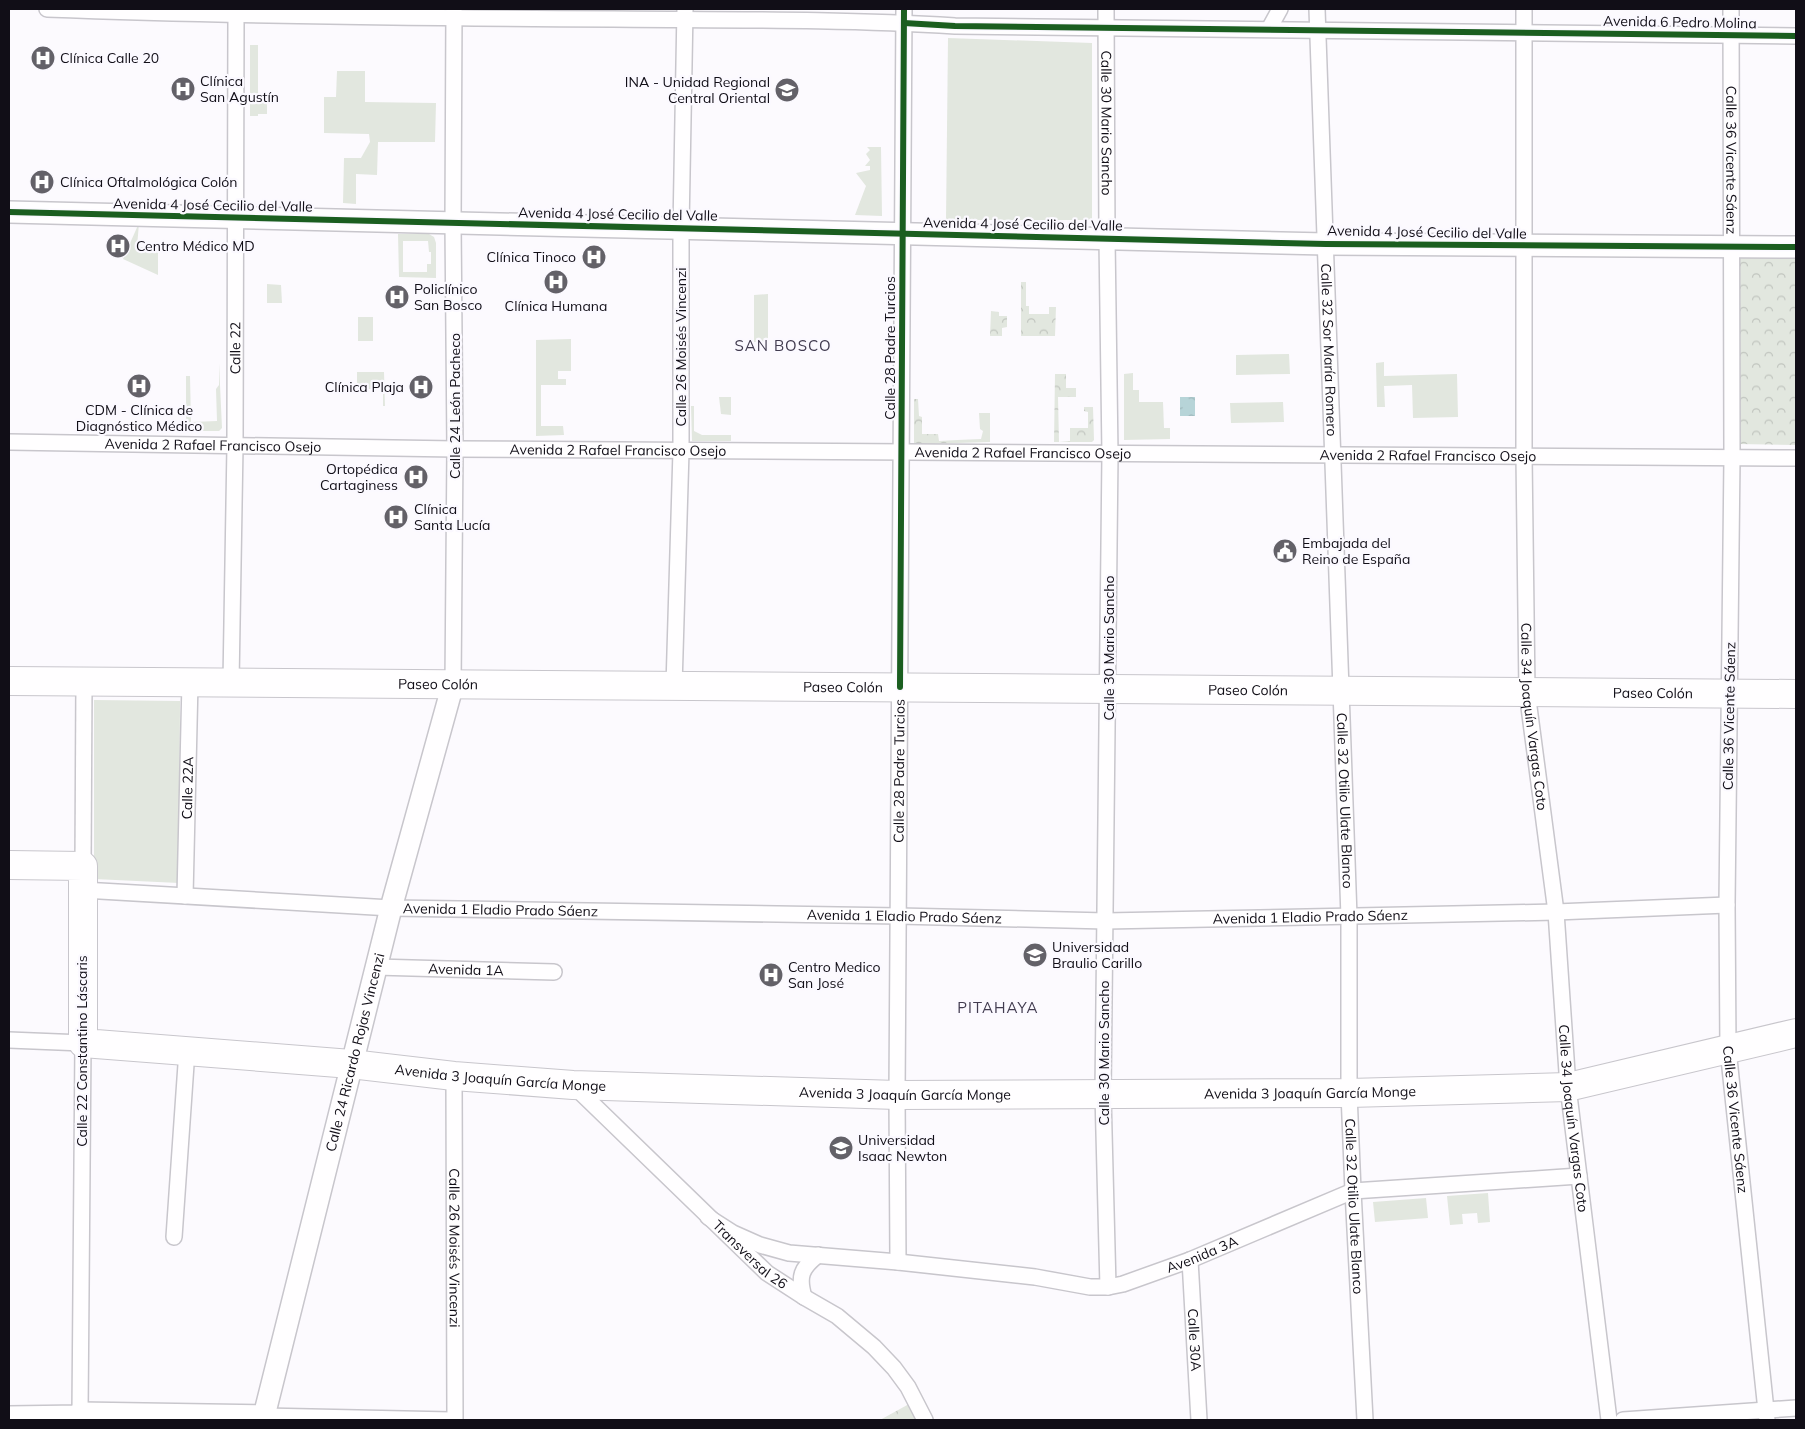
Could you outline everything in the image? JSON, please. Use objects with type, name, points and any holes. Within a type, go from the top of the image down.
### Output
[{"type":"highway","name":"Paseo Colón","points":[[9,681],[1796,694]]},
{"type":"highway","name":"Avenida 1 Eladio Prado Sáenz","points":[[9,865],[83,878]]},
{"type":"highway","name":"Calle 22 Constantino Láscaris","points":[[83,878],[83,1043]]},
{"type":"highway","name":"Avenida 3 Joaquín García Monge","points":[[83,1043],[351,1064],[454,1076],[573,1085],[897,1095],[1350,1093],[1568,1087],[1796,1033]]},
{"type":"street","name":"Avenida 6 Pedro Molina","points":[[47,9],[236,14],[904,16],[955,26],[1796,36]]},
{"type":"street","name":"Calle 30 Mario Sancho","points":[[1106,9],[1110,454],[1103,1094],[1108,1286]]},
{"type":"street","points":[[1269,29],[1280,9]]},
{"type":"street","name":"Calle 32 Sor María Romero","points":[[1317,9],[1341,690]]},
{"type":"street","name":"Calle 34 Joaquín Vargas Coto","points":[[1524,9],[1524,456],[1527,692],[1556,912],[1568,1087],[1609,1420]]},
{"type":"street","name":"Calle 36 Vicente Sáenz","points":[[1731,9],[1732,458],[1726,905],[1728,1049],[1767,1415]]},
{"type":"street","name":"Calle 22","points":[[231,682],[235,446],[236,14]]},
{"type":"street","name":"Calle 24 León Pacheco","points":[[453,14],[456,449],[453,684]]},
{"type":"street","name":"Calle 26 Moisés Vincenzi","points":[[674,686],[681,451],[685,14]]},
{"type":"street","name":"Calle 28 Padre Turcios","points":[[898,1262],[897,1095],[904,16]]},
{"type":"street","name":"Avenida 4 José Cecilio del Valle","points":[[9,212],[1326,244],[1796,247]]},
{"type":"street","name":"Avenida 2 Rafael Francisco Osejo","points":[[9,442],[456,449],[1796,458]]},
{"type":"street","name":"Calle 22 Constantino Láscaris","points":[[83,878],[84,682]]},
{"type":"street","name":"Calle 22A","points":[[186,896],[190,682]]},
{"type":"street","name":"Calle 24 Ricardo Rojas Vincenzi","points":[[264,1418],[391,908],[453,684]]},
{"type":"street","name":"Calle 32 Otilio Ulate Blanco","points":[[1341,690],[1349,916],[1350,1093],[1353,1191],[1365,1420]]},
{"type":"street","name":"Avenida 1 Eladio Prado Sáenz","points":[[83,878],[186,896],[391,908],[1106,921],[1556,912],[1726,905]]},
{"type":"street","name":"Avenida 1A","points":[[376,967],[554,972]]},
{"type":"street","name":"Avenida 3 Joaquín García Monge","points":[[9,1040],[83,1043]]},
{"type":"street","name":"Calle 22 Constantino Láscaris","points":[[80,1417],[83,1043]]},
{"type":"street","points":[[174,1237],[187,1050]]},
{"type":"street","name":"Calle 26 Moisés Vincenzi","points":[[453,1420],[454,1076]]},
{"type":"street","name":"Transversal 26","points":[[573,1085],[768,1273],[837,1316],[874,1347],[894,1368],[908,1387],[925,1420]]},
{"type":"street","name":"Avenida 3A","points":[[708,1217],[733,1233],[760,1245],[789,1252],[1035,1277],[1090,1287],[1123,1284],[1190,1260],[1353,1191],[1579,1176]]},
{"type":"street","points":[[804,1297],[800,1285],[802,1273],[808,1262],[818,1255]]},
{"type":"street","name":"Calle 30A","points":[[1190,1260],[1199,1420]]},
{"type":"street","points":[[1623,1420],[1767,1415],[1796,1408]]},
{"type":"street","points":[[9,1414],[80,1417],[453,1420]]},
{"type":"green space","points":[[948,38],[1092,43],[1092,220],[946,220]]},
{"type":"green space","points":[[250,45],[258,45],[258,97],[267,98],[267,114],[258,114],[258,116],[250,116]]},
{"type":"green space","points":[[337,71],[365,71],[365,102],[436,103],[435,142],[378,142],[377,175],[356,174],[356,204],[343,203],[344,158],[361,158],[370,142],[369,134],[324,133],[324,97],[336,97]]},
{"type":"green space","points":[[867,147],[881,147],[882,216],[855,215],[866,186],[856,173],[870,170],[870,166],[865,166],[870,160],[866,154],[870,150]]},
{"type":"green space","points":[[139,223],[137,247],[158,248],[158,275],[123,259]]},
{"type":"green space","points":[[398,234],[429,234],[434,237],[436,243],[436,278],[399,277]],"holes":[[[403,241],[428,241],[429,252],[431,252],[431,264],[427,264],[427,272],[403,272]]]},
{"type":"green space","points":[[1739,256],[1796,256],[1796,445],[1738,444]]},
{"type":"green space","points":[[1021,282],[1026,282],[1026,306],[1029,306],[1029,314],[1049,314],[1049,307],[1056,307],[1055,336],[1021,336]]},
{"type":"green space","points":[[267,284],[281,285],[282,303],[267,303]]},
{"type":"green space","points":[[768,294],[768,342],[754,342],[754,295]]},
{"type":"green space","points":[[991,311],[999,312],[999,316],[1007,316],[1007,327],[1002,328],[1002,336],[990,336]]},
{"type":"green space","points":[[358,317],[373,317],[373,341],[358,341]]},
{"type":"green space","points":[[571,339],[571,371],[558,371],[558,379],[566,379],[566,385],[541,385],[541,426],[563,426],[564,435],[536,436],[536,340]]},
{"type":"green space","points":[[1289,354],[1290,374],[1236,375],[1236,355]]},
{"type":"green space","points":[[1384,362],[1384,376],[1457,374],[1458,417],[1413,418],[1412,385],[1384,386],[1385,407],[1377,407],[1376,363]]},
{"type":"green space","points":[[219,363],[222,428],[219,431],[186,431],[186,376],[190,376],[191,422],[217,421],[216,389],[219,385]]},
{"type":"green space","points":[[357,372],[384,372],[385,406],[383,406],[383,389],[357,389]]},
{"type":"green space","points":[[1133,373],[1133,390],[1139,390],[1139,402],[1163,402],[1164,428],[1170,428],[1170,439],[1124,440],[1124,374]]},
{"type":"green space","points":[[1055,374],[1066,374],[1066,388],[1076,388],[1076,397],[1058,397],[1059,442],[1054,442]]},
{"type":"green space","points":[[719,397],[731,397],[731,415],[721,414]]},
{"type":"green space","points":[[914,399],[918,399],[919,416],[922,417],[922,434],[938,434],[939,441],[957,440],[957,443],[914,444]]},
{"type":"green space","points":[[1283,402],[1284,422],[1231,423],[1230,403]]},
{"type":"green space","points":[[691,406],[694,406],[694,431],[702,435],[731,435],[731,441],[692,441]]},
{"type":"green space","points":[[1084,407],[1093,407],[1094,440],[1092,442],[1059,442],[1070,441],[1070,428],[1088,428],[1088,412],[1084,411]]},
{"type":"green space","points":[[979,413],[990,413],[990,442],[957,443],[957,440],[981,439],[983,431],[980,429]]},
{"type":"green space","points":[[94,700],[180,701],[179,883],[94,879]]},
{"type":"green space","points":[[1488,1193],[1490,1222],[1478,1223],[1477,1213],[1462,1214],[1463,1224],[1450,1225],[1447,1196]]},
{"type":"green space","points":[[1426,1198],[1428,1218],[1375,1222],[1373,1202]]},
{"type":"green space","points":[[909,1404],[916,1420],[880,1420]]},
{"type":"water","points":[[1180,397],[1195,397],[1195,416],[1180,416]]},
{"type":"cycle path","points":[[900,687],[904,9]]},
{"type":"cycle path","points":[[904,23],[955,26],[1796,36]]},
{"type":"cycle path","points":[[9,212],[1326,244],[1796,247]]},
{"type":"place","name":"Clínica Calle 20","points":[[43,58]]},
{"type":"place","name":"Clínica San Agustín","points":[[183,89]]},
{"type":"place","name":"INA - Unidad Regional Central Oriental","points":[[787,90]]},
{"type":"place","name":"Clínica Oftalmológica Colón","points":[[42,182]]},
{"type":"place","name":"Centro Médico MD","points":[[118,246]]},
{"type":"place","name":"Clínica Tinoco","points":[[594,257]]},
{"type":"place","name":"Clínica Humana","points":[[556,282]]},
{"type":"place","name":"Policlínico San Bosco","points":[[397,297]]},
{"type":"place","name":"CDM - Clínica de Diagnóstico Médico","points":[[139,386]]},
{"type":"place","name":"Clínica Plaja","points":[[421,387]]},
{"type":"place","name":"Ortopédica Cartaginess","points":[[416,477]]},
{"type":"place","name":"Clínica Santa Lucía","points":[[396,517]]},
{"type":"place","name":"Embajada del Reino de España","points":[[1285,551]]},
{"type":"place","name":"Universidad Braulio Carillo","points":[[1035,955]]},
{"type":"place","name":"Centro Medico San José","points":[[771,975]]},
{"type":"place","name":"Universidad Isaac Newton","points":[[841,1148]]},
{"type":"district","name":"SAN BOSCO","points":[[783,346]]},
{"type":"district","name":"PITAHAYA","points":[[998,1008]]}]
